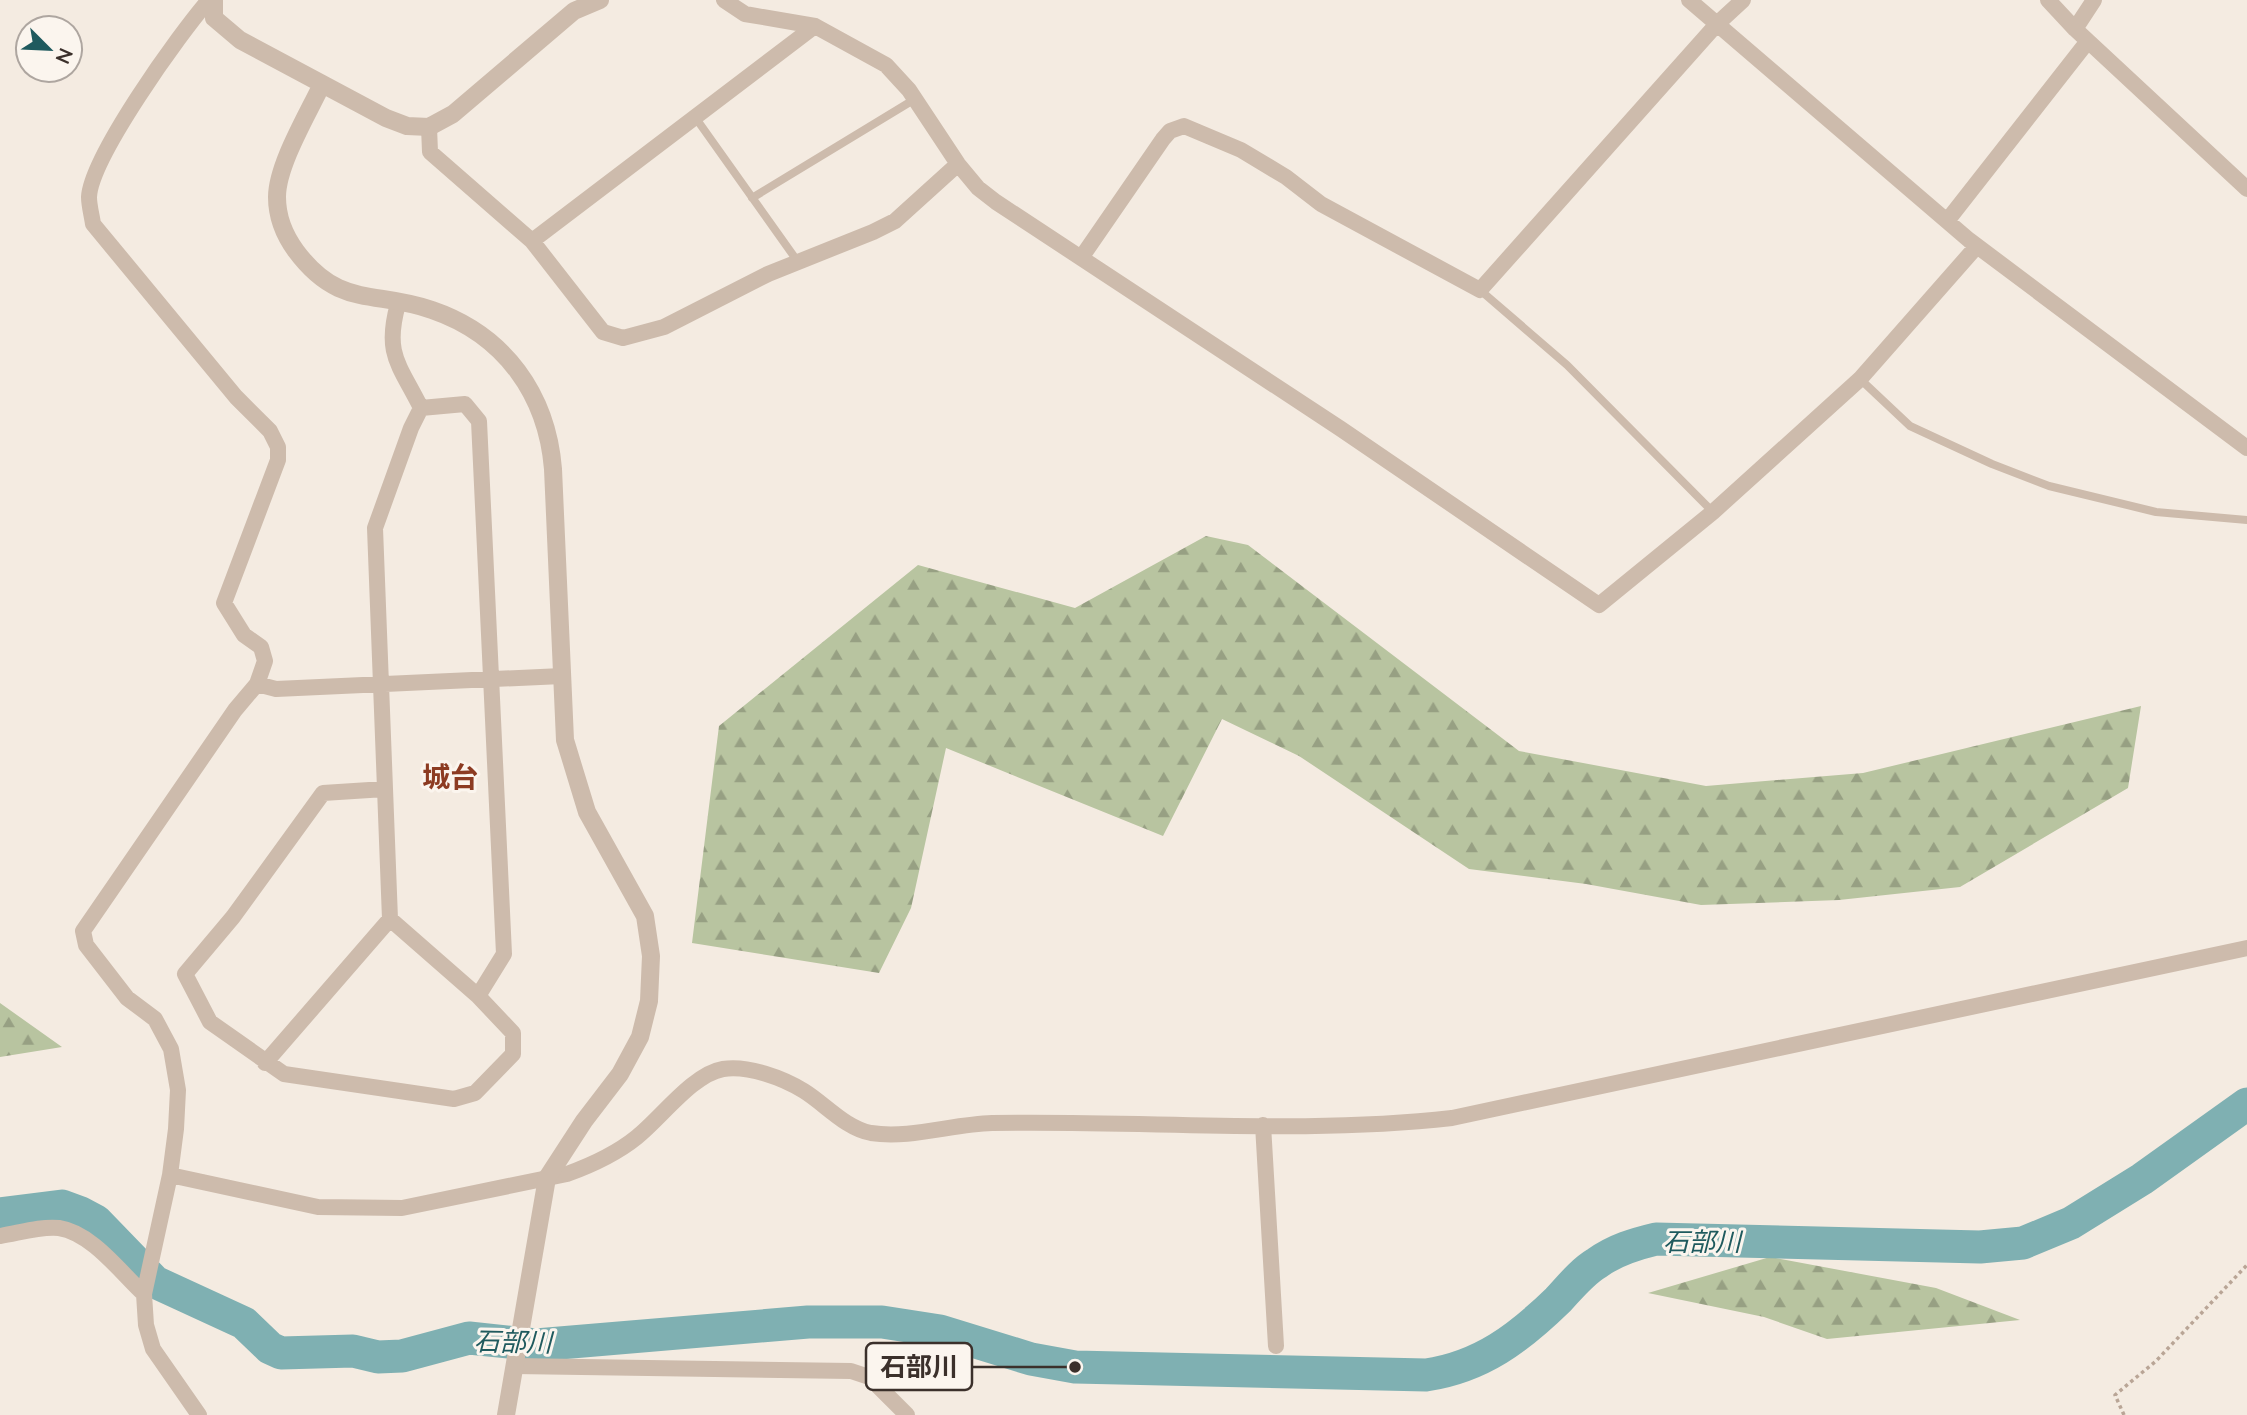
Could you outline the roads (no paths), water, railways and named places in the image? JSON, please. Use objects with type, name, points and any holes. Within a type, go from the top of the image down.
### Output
[{"type":"street","points":[[199,1415],[153,1349],[146,1325],[147,1282],[170,1175],[178,1090],[171,1049],[155,1018],[127,998],[86,946],[83,931],[235,710],[257,684],[265,661],[261,647],[244,635],[224,603],[278,460],[278,447],[270,431],[236,397],[93,224],[89,196],[112,139],[188,24],[209,0]]},
{"type":"street","points":[[214,0],[214,18],[240,40],[397,122],[407,126],[429,127],[453,114],[574,10],[600,0]]},
{"type":"street","points":[[724,0],[745,14],[815,26],[886,65],[915,99],[958,164],[978,188],[996,202],[1599,605],[1713,512],[1860,379],[1977,246]]},
{"type":"street","points":[[1689,0],[1977,246],[2247,448]]},
{"type":"street","points":[[1081,258],[1163,139],[1170,131],[1184,126],[1241,150],[1286,177],[1321,204],[1480,289],[1717,24],[1744,0]]},
{"type":"street","points":[[2048,0],[2075,29],[2247,189]]},
{"type":"street","points":[[2075,29],[2095,0]]},
{"type":"street","points":[[532,241],[815,26]]},
{"type":"street","points":[[1947,221],[2088,41]]},
{"type":"street","points":[[322,84],[285,166],[277,195],[280,221],[291,245],[309,269],[332,287],[359,297],[432,310],[493,344],[517,369],[538,403],[550,438],[565,740],[576,780],[600,837],[645,916],[651,956],[649,1001],[640,1037],[620,1074],[584,1121],[547,1178],[506,1415]]},
{"type":"street","points":[[429,127],[430,152],[532,241],[603,332],[623,338],[664,327],[798,262],[873,232],[894,220],[958,164]]},
{"type":"street","points":[[398,304],[390,332],[393,353],[421,408]]},
{"type":"street","points":[[421,408],[465,404],[479,421],[504,954],[478,996]]},
{"type":"street","points":[[265,1063],[390,919],[375,528],[411,428],[421,408]]},
{"type":"street","points":[[257,684],[276,690],[562,676]]},
{"type":"street","points":[[385,789],[323,793],[233,917],[185,974],[210,1022],[284,1074],[454,1099],[475,1093],[513,1054],[513,1033],[478,996],[390,919]]},
{"type":"street","points":[[170,1175],[318,1207],[402,1208],[547,1178],[591,1166],[636,1138],[698,1082],[712,1072],[726,1069],[757,1072],[803,1090],[839,1117],[868,1132],[899,1133],[989,1123],[1263,1125],[1415,1122],[1482,1114],[2247,948]]},
{"type":"street","points":[[1263,1125],[1276,1346]]},
{"type":"street","points":[[0,1236],[48,1228],[75,1234],[147,1282]]},
{"type":"street","points":[[514,1366],[850,1371],[869,1377],[907,1415]]},
{"type":"lane","points":[[752,198],[915,99]]},
{"type":"lane","points":[[695,117],[798,262]]},
{"type":"lane","points":[[1480,289],[1567,365],[1713,512]]},
{"type":"lane","points":[[1860,379],[1910,426],[1992,464],[2049,486],[2109,503],[2156,512],[2247,520]]},
{"type":"waterway","name":"石部川","points":[[0,1214],[62,1206],[81,1213],[96,1221],[155,1282],[244,1323],[270,1348],[281,1353],[353,1351],[378,1357],[402,1356],[469,1338],[536,1345],[808,1322],[882,1322],[940,1331],[1031,1359],[1075,1367],[1426,1375],[1464,1365],[1498,1349],[1529,1327],[1581,1275],[1604,1258],[1633,1245],[1656,1239],[1980,1247],[2023,1243],[2071,1223],[2142,1179],[2247,1104]]},
{"type":"place","name":"石部川","points":[[1075,1367]]},
{"type":"district","name":"城台","points":[[450,776]]}]
